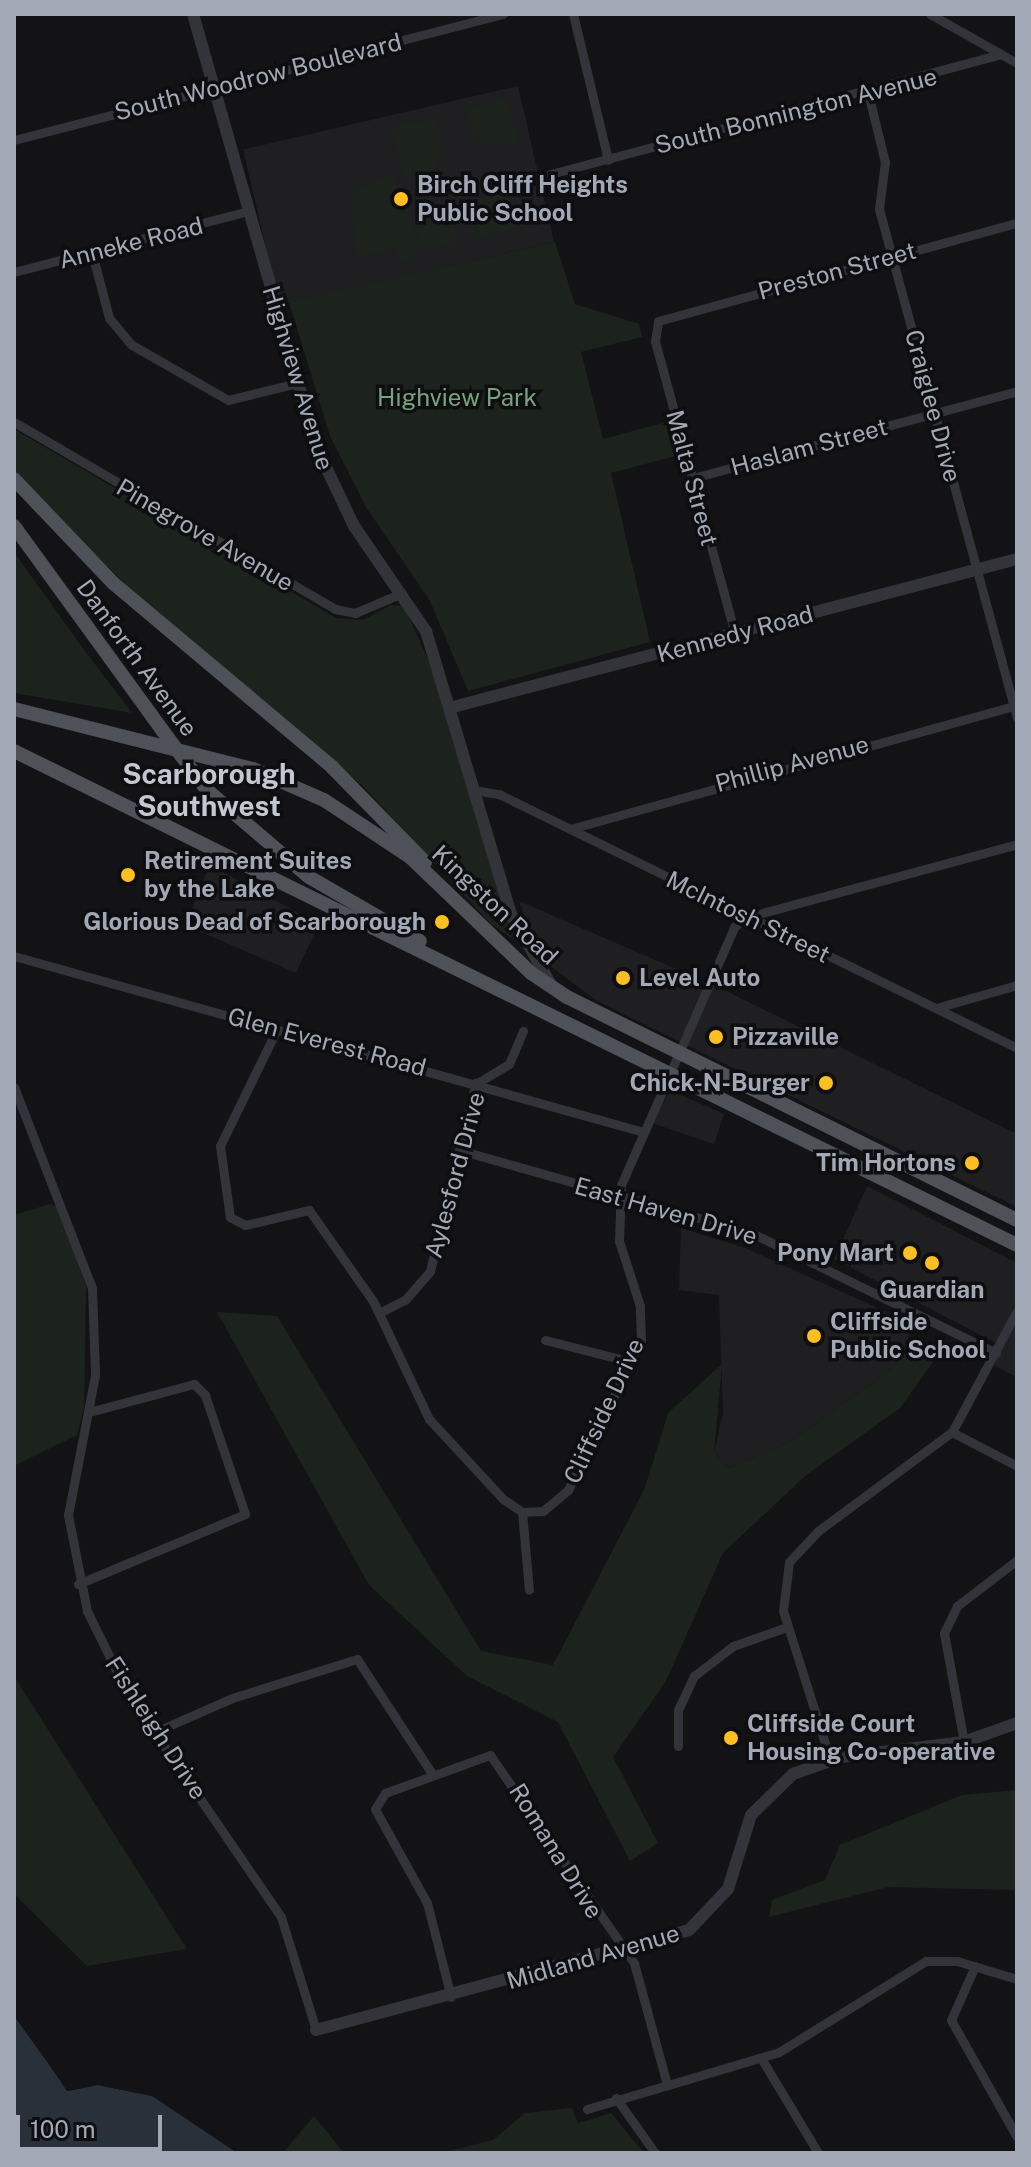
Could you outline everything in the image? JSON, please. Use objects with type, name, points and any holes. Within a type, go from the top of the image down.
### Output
[{"type":"main road","name":"Danforth Avenue","points":[[14,479],[113,583],[362,793],[442,884]]},
{"type":"main road","name":"Danforth Avenue","points":[[14,526],[207,790],[309,877],[467,973]]},
{"type":"main road","name":"Kingston Road","points":[[14,709],[289,784],[378,832],[442,884],[552,987],[675,1054],[1017,1220]]},
{"type":"main road","points":[[14,751],[1017,1245]]},
{"type":"street","name":"Highview Avenue","points":[[193,14],[297,383],[343,507],[402,593],[453,707],[504,889],[521,936],[552,987]]},
{"type":"street","points":[[452,14],[456,26]]},
{"type":"street","name":"South Woodrow Boulevard","points":[[14,140],[503,14]]},
{"type":"street","points":[[573,14],[608,160]]},
{"type":"street","points":[[930,14],[1017,63]]},
{"type":"street","name":"South Bonnington Avenue","points":[[543,176],[868,93],[1001,54]]},
{"type":"street","name":"Craiglee Drive","points":[[868,93],[885,162],[879,209],[1017,718]]},
{"type":"street","name":"Anneke Road","points":[[14,272],[248,211]]},
{"type":"street","name":"Preston Street","points":[[658,321],[1017,223]]},
{"type":"street","points":[[92,253],[109,318],[132,345],[228,400],[297,383]]},
{"type":"street","name":"Malta Street","points":[[658,321],[655,341],[735,634]]},
{"type":"street","name":"Haslam Street","points":[[693,478],[1017,391]]},
{"type":"street","name":"Pinegrove Avenue","points":[[14,422],[335,609],[355,613],[402,593]]},
{"type":"street","name":"Kennedy Road","points":[[453,707],[1017,559]]},
{"type":"street","name":"Phillip Avenue","points":[[570,829],[1015,705]]},
{"type":"street","name":"McIntosh Street","points":[[479,791],[570,829],[1017,1048]]},
{"type":"street","points":[[747,917],[1017,844]]},
{"type":"street","name":"Cliffside Drive","points":[[522,1512],[551,1509],[564,1497],[631,1362],[642,1321],[619,1241],[619,1198],[640,1131],[675,1054],[730,934],[747,917]]},
{"type":"street","name":"Glen Everest Road","points":[[14,956],[640,1131]]},
{"type":"street","points":[[936,1008],[1017,985]]},
{"type":"street","points":[[277,1029],[220,1146],[230,1217],[245,1225],[309,1210],[379,1313],[429,1419],[486,1485],[522,1512],[529,1590]]},
{"type":"street","name":"Aylesford Drive","points":[[379,1313],[405,1300],[430,1271],[476,1083],[509,1064],[523,1031]]},
{"type":"street","name":"Fishleigh Drive","points":[[14,1087],[90,1277],[96,1345],[89,1412],[68,1515],[78,1584],[106,1654],[281,1917],[316,2030]]},
{"type":"street","name":"East Haven Drive","points":[[459,1150],[619,1198],[752,1233],[996,1353]]},
{"type":"street","points":[[830,1759],[787,1627],[782,1595],[794,1553],[952,1432],[1017,1311]]},
{"type":"street","points":[[545,1340],[631,1362]]},
{"type":"street","points":[[78,1584],[245,1514],[205,1395],[194,1384],[89,1412]]},
{"type":"street","points":[[952,1432],[1017,1466]]},
{"type":"street","points":[[964,1742],[944,1633],[957,1606],[1017,1560]]},
{"type":"street","points":[[678,1746],[676,1719],[694,1676],[733,1646],[787,1627]]},
{"type":"street","points":[[157,1731],[232,1698],[357,1659],[367,1665],[431,1772],[385,1793],[375,1809],[427,1903],[451,1997]]},
{"type":"street","name":"Midland Avenue","points":[[316,2030],[451,1997],[689,1930],[713,1912],[759,1804],[793,1774],[830,1759],[964,1742],[1017,1723]]},
{"type":"street","name":"Romana Drive","points":[[431,1772],[490,1755],[618,1950],[634,1963],[666,2081]]},
{"type":"street","points":[[587,2109],[666,2081],[761,2058],[797,2043],[926,1961],[975,1966],[1017,1979]]},
{"type":"street","points":[[975,1966],[951,2020],[1017,2137]]},
{"type":"street","points":[[761,2058],[818,2153]]},
{"type":"street","points":[[616,2098],[655,2153]]},
{"type":"shaded area","name":"Birch Cliff Heights Public School","points":[[518,86],[554,242],[279,305],[243,149]]},
{"type":"shaded area","points":[[210,865],[319,924],[296,973],[185,925]]},
{"type":"shaded area","points":[[519,901],[720,988],[1017,1134],[1017,1207],[597,1001],[537,956]]},
{"type":"shaded area","points":[[670,1090],[724,1114],[714,1144],[652,1123]]},
{"type":"shaded area","points":[[867,1186],[1017,1263],[1017,1377],[991,1364],[1000,1345],[834,1259]]},
{"type":"shaded area","name":"Cliffside Public School","points":[[681,1228],[745,1248],[913,1324],[905,1348],[892,1369],[791,1441],[729,1468],[714,1453],[723,1413],[719,1295],[679,1290]]},
{"type":"shaded area","points":[[14,2016],[68,2091],[98,2085],[152,2096],[237,2153],[14,2153]]},
{"type":"green space","points":[[506,97],[519,144],[486,145],[475,138],[467,109]]},
{"type":"green space","points":[[438,117],[441,157],[433,170],[404,178],[392,127]]},
{"type":"green space","points":[[393,175],[420,248],[412,212],[427,208],[454,219],[456,246],[420,249],[401,265],[396,248],[358,258],[349,193]]},
{"type":"green space","points":[[514,189],[522,226],[476,239],[480,199]]},
{"type":"green space","name":"Highview Park","points":[[555,242],[575,304],[639,324],[642,337],[581,352],[603,439],[670,421],[679,455],[611,473],[650,642],[468,691],[430,601],[366,507],[330,436],[289,302]]},
{"type":"green space","points":[[14,429],[336,618],[363,620],[391,605],[404,606],[438,682],[518,943],[490,923],[364,787],[140,598],[50,511],[14,469]]},
{"type":"green space","points":[[14,552],[82,647],[132,713],[14,693]]},
{"type":"green space","points":[[50,1204],[59,1208],[86,1286],[84,1408],[77,1435],[14,1466],[14,1215]]},
{"type":"green space","points":[[217,1312],[277,1316],[481,1651],[553,1665],[645,1488],[668,1413],[722,1364],[714,1453],[729,1468],[791,1441],[892,1369],[905,1348],[935,1359],[900,1408],[805,1476],[723,1553],[666,1681],[613,1757],[658,1843],[630,1861],[558,1722],[467,1676],[369,1585]]},
{"type":"green space","points":[[14,1676],[187,1949],[87,1966],[14,1894]]},
{"type":"green space","points":[[1017,1790],[1017,1890],[888,1887],[769,1917],[772,1900],[825,1880],[840,1845],[962,1795]]},
{"type":"green space","points":[[572,2108],[578,2123],[611,2113],[644,2153],[441,2153],[493,2140],[525,2113]]},
{"type":"green space","points":[[314,2116],[344,2153],[283,2153]]},
{"type":"pier","points":[[14,2012],[70,2088],[98,2081],[154,2092],[197,2118],[241,2153],[152,2096],[98,2085],[67,2091]]},
{"type":"place","name":"Birch Cliff Heights Public School","points":[[401,199]]},
{"type":"place","name":"Retirement Suites by the Lake","points":[[128,875]]},
{"type":"place","name":"Glorious Dead of Scarborough","points":[[442,922]]},
{"type":"place","name":"Level Auto","points":[[623,978]]},
{"type":"place","name":"Pizzaville","points":[[716,1037]]},
{"type":"place","name":"Chick-N-Burger","points":[[826,1083]]},
{"type":"place","name":"Tim Hortons","points":[[972,1163]]},
{"type":"place","name":"Pony Mart","points":[[910,1253]]},
{"type":"place","name":"Guardian","points":[[932,1263]]},
{"type":"place","name":"Cliffside Public School","points":[[814,1336]]},
{"type":"place","name":"Cliffside Court Housing Co-operative","points":[[731,1738]]},
{"type":"district","name":"Scarborough Southwest","points":[[209,790]]}]
